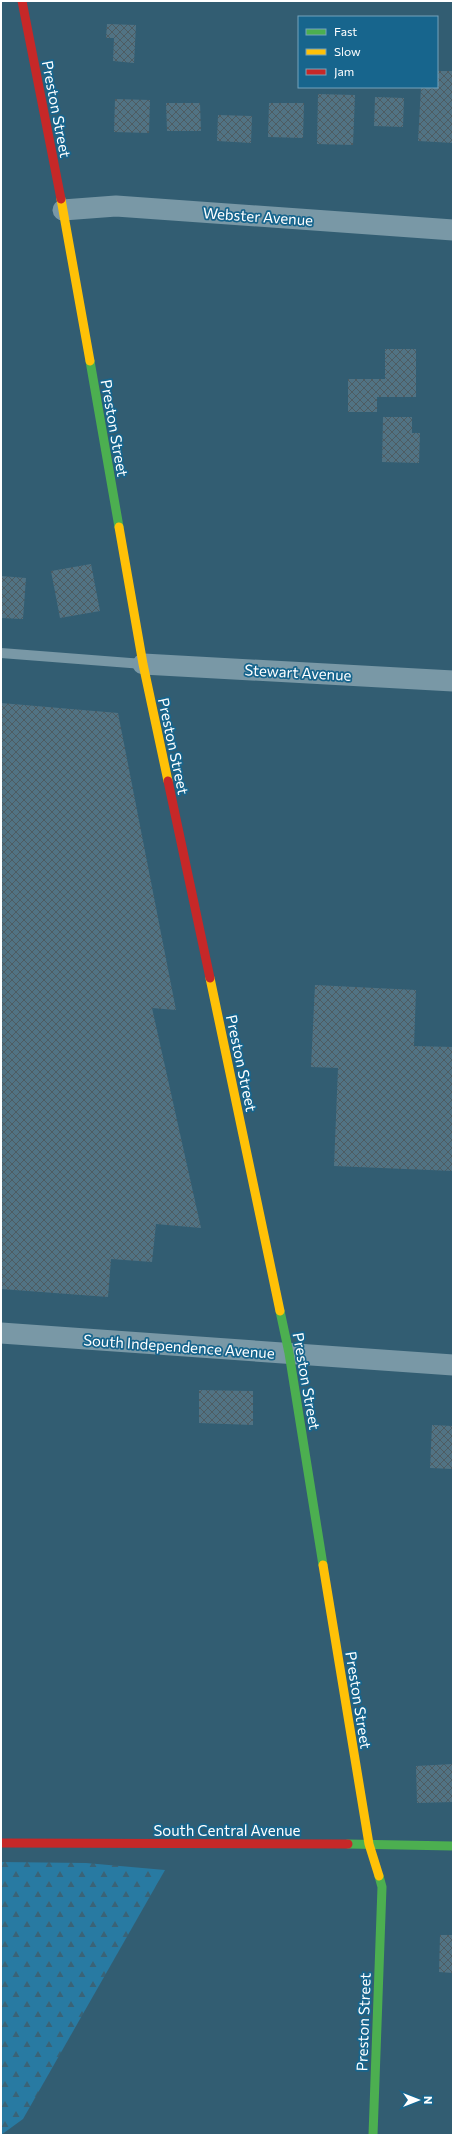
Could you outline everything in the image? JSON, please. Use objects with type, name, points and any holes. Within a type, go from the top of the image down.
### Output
[{"type":"street","name":"Preston Street","points":[[22,1],[63,210],[142,664],[289,1354],[369,1844],[382,1887],[373,2135]]},
{"type":"street","name":"Webster Avenue","points":[[63,210],[116,206],[453,230]]},
{"type":"street","name":"Stewart Avenue","points":[[142,664],[453,681]]},
{"type":"street","name":"South Independence Avenue","points":[[1,1333],[453,1365]]},
{"type":"street","name":"South Central Avenue","points":[[1,1843],[369,1844],[453,1846]]},
{"type":"lane","points":[[1,653],[142,664]]},
{"type":"green space","points":[[1,1862],[86,1863],[165,1870],[23,2119],[1,2135]]},
{"type":"building","points":[[107,24],[136,25],[134,63],[113,61],[114,38],[106,38]]},
{"type":"building","points":[[438,71],[453,71],[453,143],[418,141],[421,88],[438,88]]},
{"type":"building","points":[[318,94],[355,95],[353,145],[317,144]]},
{"type":"building","points":[[375,97],[404,98],[403,127],[374,126]]},
{"type":"building","points":[[115,99],[150,100],[149,133],[114,132]]},
{"type":"building","points":[[166,103],[200,103],[201,131],[167,131]]},
{"type":"building","points":[[269,103],[304,103],[303,138],[268,137]]},
{"type":"building","points":[[218,115],[252,116],[251,143],[217,141]]},
{"type":"building","points":[[385,349],[416,349],[416,397],[377,397],[377,412],[348,412],[348,379],[385,379]]},
{"type":"building","points":[[383,417],[412,417],[412,433],[420,433],[419,463],[382,462]]},
{"type":"building","points":[[91,564],[100,611],[60,618],[51,571]]},
{"type":"building","points":[[1,576],[26,578],[23,619],[1,618]]},
{"type":"building","points":[[1,703],[118,713],[176,1010],[152,1008],[201,1228],[156,1224],[152,1262],[111,1259],[108,1297],[1,1289]]},
{"type":"building","points":[[315,985],[416,990],[414,1046],[453,1047],[453,1171],[334,1166],[338,1068],[311,1067]]},
{"type":"building","points":[[199,1390],[253,1391],[253,1425],[199,1423]]},
{"type":"building","points":[[432,1425],[453,1426],[453,1469],[430,1468]]},
{"type":"building","points":[[453,1764],[453,1802],[417,1803],[416,1766]]},
{"type":"building","points":[[440,1935],[453,1935],[453,1973],[439,1972]]},
{"type":"traffic: fast","points":[[90,361],[119,527]]},
{"type":"traffic: fast","points":[[280,1311],[289,1353],[323,1565]]},
{"type":"traffic: fast","points":[[348,1844],[453,1846]]},
{"type":"traffic: fast","points":[[373,2135],[382,1887],[379,1876]]},
{"type":"traffic: slow","points":[[61,199],[90,361]]},
{"type":"traffic: slow","points":[[119,527],[143,664],[168,781]]},
{"type":"traffic: slow","points":[[210,978],[280,1311]]},
{"type":"traffic: slow","points":[[323,1565],[369,1844],[379,1876]]},
{"type":"traffic: jam","points":[[22,1],[61,199]]},
{"type":"traffic: jam","points":[[168,781],[210,978]]},
{"type":"traffic: jam","points":[[1,1843],[348,1844]]}]
